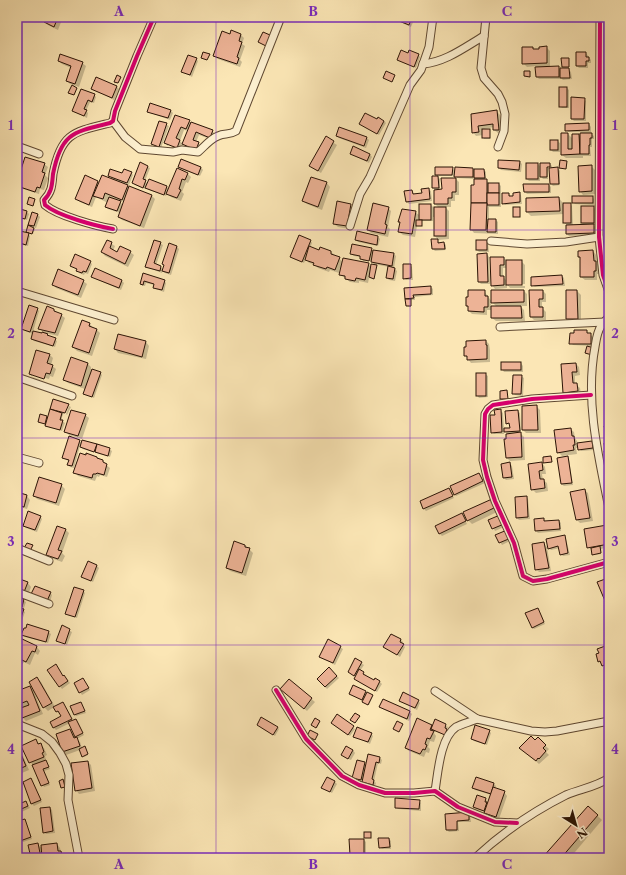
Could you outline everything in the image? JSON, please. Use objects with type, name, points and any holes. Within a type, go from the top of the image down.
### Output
[{"type":"street","points":[[154,17],[137,56],[115,112],[113,121],[124,137],[140,149],[173,152],[182,150],[198,152],[213,138],[220,134],[230,135],[236,131],[281,17]]},
{"type":"street","points":[[350,226],[360,194],[370,177],[410,85],[421,70],[429,46],[433,17]]},
{"type":"street","points":[[486,17],[481,68],[484,78],[498,94],[505,114],[504,130],[498,147]]},
{"type":"street","points":[[600,17],[599,237],[603,275],[609,292]]},
{"type":"street","points":[[423,64],[433,63],[444,59],[484,36]]},
{"type":"street","points":[[113,121],[79,131],[65,141],[56,161],[52,190],[44,200],[45,205],[49,208],[63,214],[113,229]]},
{"type":"street","points":[[17,146],[39,154]]},
{"type":"street","points":[[491,240],[527,244],[566,242],[599,237]]},
{"type":"street","points":[[17,292],[114,320]]},
{"type":"street","points":[[500,328],[607,320]]},
{"type":"street","points":[[607,320],[600,327],[596,340],[593,356],[591,395],[599,459],[609,508]]},
{"type":"street","points":[[17,377],[72,396]]},
{"type":"street","points":[[591,395],[532,399],[493,405],[485,414],[483,460],[495,501],[514,543],[523,576],[533,581],[540,580],[609,562]]},
{"type":"street","points":[[17,457],[39,463]]},
{"type":"street","points":[[17,548],[49,561]]},
{"type":"street","points":[[17,592],[49,604]]},
{"type":"street","points":[[276,690],[306,739],[342,776],[359,785],[385,793],[435,791],[458,807],[496,822],[517,823]]},
{"type":"street","points":[[435,691],[477,719],[531,731],[557,731],[609,721]]},
{"type":"street","points":[[435,791],[441,754],[449,734],[456,727],[477,719]]},
{"type":"street","points":[[17,724],[42,734],[52,742],[66,764],[69,775],[68,800],[79,858]]},
{"type":"street","points":[[476,858],[517,823],[568,794],[588,788],[609,778]]},
{"type":"building","points":[[46,17],[58,17],[54,27],[44,22]]},
{"type":"building","points":[[395,17],[416,17],[415,20],[411,19],[409,25],[394,19]]},
{"type":"building","points":[[231,30],[241,34],[239,41],[242,42],[237,57],[239,58],[237,64],[213,56],[222,31],[230,34]]},
{"type":"building","points":[[263,32],[270,35],[266,46],[258,42]]},
{"type":"building","points":[[547,46],[547,63],[522,64],[522,47],[533,47],[533,49],[539,49],[539,47]]},
{"type":"building","points":[[401,50],[408,53],[409,50],[419,54],[414,67],[397,60]]},
{"type":"building","points":[[203,52],[210,54],[207,60],[201,58]]},
{"type":"building","points":[[576,52],[586,52],[586,57],[589,57],[589,61],[586,61],[586,66],[576,66]]},
{"type":"building","points":[[60,54],[83,62],[75,84],[66,81],[71,66],[58,61]]},
{"type":"building","points":[[188,55],[197,58],[190,75],[181,72]]},
{"type":"building","points":[[561,58],[569,58],[569,67],[562,67]]},
{"type":"building","points":[[559,66],[559,77],[536,77],[535,67]]},
{"type":"building","points":[[560,68],[569,68],[570,78],[560,78]]},
{"type":"building","points":[[386,71],[395,75],[392,82],[383,78]]},
{"type":"building","points":[[524,71],[530,71],[530,77],[524,76]]},
{"type":"building","points":[[117,75],[121,77],[118,83],[114,82]]},
{"type":"building","points":[[96,77],[117,86],[112,98],[91,89]]},
{"type":"building","points":[[72,85],[77,88],[74,95],[68,93]]},
{"type":"building","points":[[559,87],[567,87],[567,107],[559,107]]},
{"type":"building","points":[[81,89],[95,94],[92,102],[88,100],[84,109],[87,110],[84,116],[72,111]]},
{"type":"building","points":[[571,97],[585,98],[584,119],[571,119]]},
{"type":"building","points":[[150,103],[171,110],[168,118],[147,112]]},
{"type":"building","points":[[497,110],[499,130],[493,130],[493,124],[478,126],[479,132],[472,133],[471,114]]},
{"type":"building","points":[[365,113],[377,119],[378,117],[384,121],[377,134],[359,124]]},
{"type":"building","points":[[175,115],[190,120],[186,129],[181,127],[176,138],[180,140],[177,148],[164,143]]},
{"type":"building","points":[[159,121],[167,123],[159,147],[151,144]]},
{"type":"building","points":[[191,122],[213,130],[210,138],[196,132],[193,140],[199,142],[196,150],[182,144]]},
{"type":"building","points":[[589,123],[589,130],[565,131],[565,124]]},
{"type":"building","points":[[339,127],[367,137],[364,146],[336,136]]},
{"type":"building","points":[[482,129],[490,129],[490,138],[482,138]]},
{"type":"building","points":[[561,133],[568,133],[568,149],[572,149],[572,134],[579,134],[580,154],[561,155]]},
{"type":"building","points":[[580,133],[592,133],[592,138],[590,138],[589,145],[589,154],[580,154]]},
{"type":"building","points":[[326,136],[334,141],[318,171],[309,166]]},
{"type":"building","points":[[550,140],[558,140],[558,150],[550,150]]},
{"type":"building","points":[[353,146],[370,154],[367,161],[350,154]]},
{"type":"building","points":[[25,157],[45,163],[42,172],[45,173],[40,188],[37,187],[35,192],[17,186]]},
{"type":"building","points":[[181,159],[201,167],[198,175],[178,167]]},
{"type":"building","points":[[498,160],[520,161],[519,170],[498,168]]},
{"type":"building","points":[[560,160],[567,161],[566,169],[559,168]]},
{"type":"building","points":[[140,162],[148,166],[143,179],[146,180],[143,188],[132,183]]},
{"type":"building","points":[[526,163],[538,163],[538,179],[526,179]]},
{"type":"building","points":[[540,163],[550,163],[550,167],[547,167],[547,177],[540,177]]},
{"type":"building","points":[[592,165],[592,191],[579,192],[578,166]]},
{"type":"building","points":[[435,167],[453,167],[452,175],[435,175]]},
{"type":"building","points":[[455,167],[473,168],[473,177],[454,177]]},
{"type":"building","points":[[558,167],[559,184],[550,184],[549,168]]},
{"type":"building","points":[[177,168],[188,173],[185,180],[182,179],[179,189],[181,190],[177,198],[166,194]]},
{"type":"building","points":[[110,169],[122,173],[124,169],[132,172],[127,183],[108,176]]},
{"type":"building","points":[[474,169],[484,169],[485,178],[474,178]]},
{"type":"building","points":[[85,175],[98,181],[89,205],[75,199]]},
{"type":"building","points":[[102,175],[128,185],[122,200],[105,193],[103,199],[93,196]]},
{"type":"building","points":[[432,176],[438,176],[439,188],[432,188]]},
{"type":"building","points":[[311,177],[327,182],[318,207],[302,201]]},
{"type":"building","points":[[441,178],[456,178],[456,192],[452,192],[452,198],[448,198],[448,204],[434,204],[434,190],[442,189]]},
{"type":"building","points":[[149,179],[167,186],[164,195],[145,188]]},
{"type":"building","points":[[474,179],[487,179],[487,203],[471,203],[471,185],[474,185]]},
{"type":"building","points":[[488,183],[499,183],[499,193],[488,193]]},
{"type":"building","points":[[523,184],[549,184],[549,192],[524,192]]},
{"type":"building","points":[[129,186],[152,195],[140,226],[118,217]]},
{"type":"building","points":[[429,188],[430,199],[406,202],[404,191],[412,190],[413,194],[422,193],[421,189]]},
{"type":"building","points":[[520,192],[520,202],[502,204],[502,193],[509,193],[509,196],[513,196],[513,193]]},
{"type":"building","points":[[487,193],[499,193],[499,205],[487,205]]},
{"type":"building","points":[[572,196],[593,196],[593,203],[572,203]]},
{"type":"building","points":[[29,197],[35,199],[33,206],[27,204]]},
{"type":"building","points":[[109,197],[121,201],[117,211],[105,207]]},
{"type":"building","points":[[559,197],[560,211],[526,212],[526,198]]},
{"type":"building","points":[[337,201],[351,204],[347,226],[333,224]]},
{"type":"building","points":[[373,203],[389,207],[385,224],[387,225],[385,234],[367,230]]},
{"type":"building","points":[[471,203],[487,203],[486,230],[470,230]]},
{"type":"building","points":[[563,203],[571,203],[571,223],[563,223]]},
{"type":"building","points":[[419,204],[431,204],[431,220],[419,220]]},
{"type":"building","points":[[581,206],[594,206],[594,223],[581,223]]},
{"type":"building","points":[[434,207],[446,207],[446,236],[434,236]]},
{"type":"building","points":[[513,207],[520,207],[520,217],[513,217]]},
{"type":"building","points":[[17,208],[27,211],[25,219],[17,217]]},
{"type":"building","points":[[402,209],[416,211],[412,234],[398,232],[400,222],[398,222]]},
{"type":"building","points":[[32,212],[38,214],[34,226],[28,225]]},
{"type":"building","points":[[488,219],[496,219],[496,232],[487,232]]},
{"type":"building","points":[[416,220],[422,220],[422,226],[416,226]]},
{"type":"building","points":[[594,224],[594,233],[566,234],[566,225]]},
{"type":"building","points":[[28,225],[34,228],[32,234],[26,232]]},
{"type":"building","points":[[20,231],[29,233],[26,245],[17,242]]},
{"type":"building","points":[[357,231],[378,236],[377,245],[355,240]]},
{"type":"building","points":[[299,235],[311,240],[302,262],[290,257]]},
{"type":"building","points":[[431,239],[438,239],[438,243],[444,242],[445,249],[432,249]]},
{"type":"building","points":[[107,240],[112,242],[110,248],[117,252],[120,246],[131,251],[125,264],[101,252]]},
{"type":"building","points":[[154,240],[161,242],[154,263],[161,266],[160,271],[145,267]]},
{"type":"building","points":[[476,240],[487,240],[487,250],[476,250]]},
{"type":"building","points":[[169,243],[177,246],[169,273],[162,271],[164,265],[162,264]]},
{"type":"building","points":[[607,243],[609,244],[609,260],[606,260]]},
{"type":"building","points":[[352,244],[372,248],[369,261],[360,259],[360,256],[350,254]]},
{"type":"building","points":[[309,246],[319,250],[320,247],[331,251],[331,254],[340,257],[335,270],[313,265],[314,263],[305,260]]},
{"type":"building","points":[[373,250],[394,253],[392,266],[371,262]]},
{"type":"building","points":[[593,250],[594,261],[596,261],[596,271],[594,271],[594,277],[580,277],[580,257],[578,257],[578,251]]},
{"type":"building","points":[[487,253],[488,282],[478,282],[477,254]]},
{"type":"building","points":[[75,254],[91,261],[86,272],[83,271],[82,273],[76,271],[77,269],[70,266]]},
{"type":"building","points":[[490,257],[504,257],[504,265],[500,265],[500,276],[504,276],[504,285],[491,286]]},
{"type":"building","points":[[343,258],[369,263],[365,280],[356,278],[355,281],[345,279],[345,276],[339,275]]},
{"type":"building","points":[[506,260],[522,260],[522,285],[506,285]]},
{"type":"building","points":[[371,264],[377,265],[374,279],[369,277]]},
{"type":"building","points":[[403,264],[411,264],[411,278],[403,279]]},
{"type":"building","points":[[388,266],[395,268],[393,279],[386,278]]},
{"type":"building","points":[[95,268],[122,280],[119,288],[91,277]]},
{"type":"building","points":[[58,269],[84,280],[78,295],[52,285]]},
{"type":"building","points":[[143,273],[165,280],[162,290],[153,288],[154,284],[144,281],[143,285],[140,284]]},
{"type":"building","points":[[562,275],[563,284],[531,286],[531,277]]},
{"type":"building","points":[[431,286],[431,294],[413,295],[414,298],[405,299],[404,288]]},
{"type":"building","points":[[468,290],[485,290],[485,296],[488,296],[488,307],[484,307],[484,312],[468,311],[468,306],[466,306],[466,297],[468,297]]},
{"type":"building","points":[[491,290],[524,290],[524,302],[491,303]]},
{"type":"building","points":[[529,290],[543,290],[543,299],[539,299],[539,307],[543,307],[543,317],[530,317]]},
{"type":"building","points":[[566,290],[577,290],[578,319],[566,319]]},
{"type":"building","points":[[405,299],[411,299],[411,306],[406,306]]},
{"type":"building","points":[[29,305],[38,308],[30,332],[21,329]]},
{"type":"building","points":[[47,306],[62,314],[55,333],[38,329]]},
{"type":"building","points":[[491,306],[521,306],[522,318],[491,318]]},
{"type":"building","points":[[82,320],[90,323],[89,326],[97,329],[89,353],[72,347]]},
{"type":"building","points":[[574,330],[587,330],[587,333],[591,333],[591,344],[569,344],[570,333],[574,333]]},
{"type":"building","points":[[33,331],[42,332],[56,338],[53,346],[31,339]]},
{"type":"building","points":[[118,334],[146,341],[142,357],[114,349]]},
{"type":"building","points":[[486,340],[487,359],[467,360],[467,356],[464,356],[466,341]]},
{"type":"building","points":[[587,346],[594,348],[592,355],[585,353]]},
{"type":"building","points":[[36,350],[50,354],[47,363],[53,365],[50,374],[46,373],[44,379],[29,374]]},
{"type":"building","points":[[71,357],[88,363],[81,386],[63,380]]},
{"type":"building","points":[[501,362],[521,362],[521,370],[501,370]]},
{"type":"building","points":[[576,363],[577,372],[572,372],[573,383],[577,383],[578,391],[563,393],[561,364]]},
{"type":"building","points":[[92,369],[101,372],[92,397],[83,394]]},
{"type":"building","points":[[476,373],[486,373],[486,396],[476,396]]},
{"type":"building","points":[[513,375],[522,375],[521,394],[512,394]]},
{"type":"building","points":[[507,390],[508,399],[500,399],[500,391]]},
{"type":"building","points":[[53,399],[69,404],[65,413],[50,409]]},
{"type":"building","points":[[537,405],[538,430],[522,430],[522,406]]},
{"type":"building","points":[[50,409],[62,413],[60,420],[63,420],[60,430],[45,426]]},
{"type":"building","points":[[501,409],[502,432],[491,433],[490,415],[495,415],[494,410]]},
{"type":"building","points":[[71,410],[86,414],[78,436],[64,432]]},
{"type":"building","points":[[518,410],[520,431],[504,432],[504,428],[510,428],[509,423],[506,424],[505,411]]},
{"type":"building","points":[[40,414],[47,416],[45,424],[38,422]]},
{"type":"building","points":[[609,424],[609,432],[606,433],[604,426]]},
{"type":"building","points":[[571,428],[572,436],[574,436],[574,450],[557,453],[554,430]]},
{"type":"building","points":[[521,432],[522,457],[506,458],[504,439],[506,439],[506,434]]},
{"type":"building","points":[[69,436],[80,440],[72,466],[67,465],[69,460],[62,458]]},
{"type":"building","points":[[82,440],[97,444],[94,452],[80,447]]},
{"type":"building","points":[[592,441],[593,448],[578,450],[577,443]]},
{"type":"building","points":[[604,443],[609,443],[609,449],[605,449]]},
{"type":"building","points":[[97,444],[110,448],[108,456],[95,452]]},
{"type":"building","points":[[609,450],[609,458],[606,459],[604,451]]},
{"type":"building","points":[[80,453],[86,455],[86,453],[103,460],[103,462],[107,464],[104,475],[97,473],[93,474],[92,478],[73,473]]},
{"type":"building","points":[[551,456],[552,462],[543,463],[543,457]]},
{"type":"building","points":[[568,456],[572,483],[561,484],[557,458]]},
{"type":"building","points":[[510,462],[512,477],[503,478],[501,464]]},
{"type":"building","points":[[542,462],[543,470],[539,471],[540,479],[544,479],[545,488],[531,490],[528,464]]},
{"type":"building","points":[[609,462],[609,472],[606,473],[604,463]]},
{"type":"building","points":[[479,473],[483,481],[454,495],[450,486]]},
{"type":"building","points":[[39,477],[62,484],[56,503],[33,496]]},
{"type":"building","points":[[449,488],[453,496],[423,509],[420,501]]},
{"type":"building","points":[[585,489],[590,518],[576,520],[570,492]]},
{"type":"building","points":[[17,492],[27,495],[24,507],[17,505]]},
{"type":"building","points":[[527,496],[528,517],[516,518],[515,497]]},
{"type":"building","points":[[492,499],[496,507],[467,521],[463,512]]},
{"type":"building","points":[[28,511],[41,516],[35,530],[23,526]]},
{"type":"building","points":[[462,513],[466,521],[439,534],[435,526]]},
{"type":"building","points":[[500,515],[504,524],[492,529],[488,520]]},
{"type":"building","points":[[544,518],[544,521],[559,520],[560,529],[535,531],[534,519]]},
{"type":"building","points":[[607,525],[609,544],[587,548],[584,529]]},
{"type":"building","points":[[57,526],[66,529],[58,550],[62,551],[58,559],[46,555]]},
{"type":"building","points":[[507,530],[511,538],[499,543],[495,535]]},
{"type":"building","points":[[565,535],[568,553],[560,555],[558,546],[548,549],[546,539]]},
{"type":"building","points":[[234,541],[250,548],[242,573],[226,568]]},
{"type":"building","points":[[544,542],[549,568],[535,570],[532,544]]},
{"type":"building","points":[[27,543],[33,545],[30,551],[24,548]]},
{"type":"building","points":[[600,546],[601,553],[592,555],[591,548]]},
{"type":"building","points":[[88,561],[97,565],[91,581],[81,577]]},
{"type":"building","points":[[17,578],[28,582],[24,592],[17,590]]},
{"type":"building","points":[[608,578],[609,599],[605,601],[597,582]]},
{"type":"building","points":[[35,586],[51,592],[47,601],[31,594]]},
{"type":"building","points":[[74,587],[84,590],[75,617],[65,614]]},
{"type":"building","points":[[17,596],[24,599],[22,607],[17,605]]},
{"type":"building","points":[[17,607],[24,609],[17,628]]},
{"type":"building","points":[[538,608],[544,622],[532,628],[525,613]]},
{"type":"building","points":[[27,624],[49,631],[46,642],[21,635]]},
{"type":"building","points":[[62,625],[70,629],[65,644],[56,641]]},
{"type":"building","points":[[391,634],[401,639],[400,642],[404,644],[397,655],[383,647]]},
{"type":"building","points":[[20,638],[37,646],[35,652],[32,651],[26,662],[20,659],[19,662],[17,662],[17,645]]},
{"type":"building","points":[[328,639],[341,646],[333,663],[319,657]]},
{"type":"building","points":[[608,645],[609,663],[602,666],[600,661],[598,662],[596,654],[599,653],[597,649]]},
{"type":"building","points":[[355,658],[362,662],[354,676],[348,672]]},
{"type":"building","points":[[56,664],[63,676],[64,675],[68,681],[59,687],[47,670]]},
{"type":"building","points":[[329,667],[337,676],[325,687],[317,679]]},
{"type":"building","points":[[359,669],[364,672],[363,674],[374,680],[375,678],[380,681],[375,691],[354,679]]},
{"type":"building","points":[[37,677],[52,703],[43,708],[29,682]]},
{"type":"building","points":[[83,678],[89,688],[79,693],[74,683]]},
{"type":"building","points":[[289,679],[312,698],[304,709],[280,689]]},
{"type":"building","points":[[353,685],[366,691],[362,700],[349,694]]},
{"type":"building","points":[[30,686],[40,711],[22,718],[18,709],[29,705],[27,701],[17,705],[17,691]]},
{"type":"building","points":[[367,692],[373,695],[368,705],[362,702]]},
{"type":"building","points":[[403,692],[419,700],[415,708],[399,701]]},
{"type":"building","points":[[383,699],[410,711],[407,719],[379,707]]},
{"type":"building","points":[[63,702],[72,719],[53,728],[50,722],[61,716],[53,707]]},
{"type":"building","points":[[81,702],[85,711],[74,715],[70,706]]},
{"type":"building","points":[[355,713],[360,716],[355,723],[350,720]]},
{"type":"building","points":[[337,714],[354,726],[348,735],[331,723]]},
{"type":"building","points":[[261,717],[278,727],[273,735],[257,725]]},
{"type":"building","points":[[315,718],[320,721],[316,728],[311,725]]},
{"type":"building","points":[[417,718],[432,725],[430,730],[434,731],[430,739],[427,738],[425,750],[423,749],[420,754],[405,748]]},
{"type":"building","points":[[76,719],[83,733],[75,737],[68,722]]},
{"type":"building","points":[[435,719],[446,724],[445,728],[447,729],[445,735],[431,729]]},
{"type":"building","points":[[397,721],[403,724],[399,732],[393,729]]},
{"type":"building","points":[[475,725],[490,730],[485,744],[471,739]]},
{"type":"building","points":[[357,727],[372,733],[368,742],[353,737]]},
{"type":"building","points":[[70,729],[74,738],[77,737],[80,746],[62,752],[56,734]]},
{"type":"building","points":[[310,730],[318,734],[315,740],[307,736]]},
{"type":"building","points":[[531,736],[535,740],[538,737],[546,745],[543,748],[546,751],[536,761],[519,748]]},
{"type":"building","points":[[36,739],[38,744],[41,743],[44,757],[29,763],[21,746]]},
{"type":"building","points":[[17,745],[26,766],[17,770]]},
{"type":"building","points":[[85,746],[88,754],[82,757],[79,749]]},
{"type":"building","points":[[346,746],[353,750],[348,759],[341,755]]},
{"type":"building","points":[[368,754],[380,757],[379,763],[376,762],[372,779],[374,780],[373,785],[362,782]]},
{"type":"building","points":[[46,760],[49,767],[43,769],[49,783],[41,786],[32,765]]},
{"type":"building","points":[[357,760],[365,762],[361,780],[352,778]]},
{"type":"building","points":[[88,761],[92,788],[75,791],[71,763]]},
{"type":"building","points":[[327,777],[335,781],[330,792],[321,788]]},
{"type":"building","points":[[476,777],[494,783],[491,794],[472,788]]},
{"type":"building","points":[[31,778],[41,800],[31,804],[23,782]]},
{"type":"building","points":[[63,779],[65,787],[61,788],[59,781]]},
{"type":"building","points":[[493,787],[505,791],[496,817],[484,813]]},
{"type":"building","points":[[477,795],[486,798],[485,802],[487,802],[484,811],[473,807]]},
{"type":"building","points":[[395,798],[420,800],[419,809],[395,808]]},
{"type":"building","points":[[26,801],[28,806],[17,811],[17,805]]},
{"type":"building","points":[[588,806],[598,815],[561,858],[542,858]]},
{"type":"building","points":[[50,807],[53,831],[43,833],[40,808]]},
{"type":"building","points":[[469,812],[469,820],[457,821],[457,830],[446,830],[445,814]]},
{"type":"building","points":[[25,819],[31,837],[20,841],[17,833],[17,821]]},
{"type":"building","points":[[364,832],[371,832],[371,838],[364,838]]},
{"type":"building","points":[[378,838],[389,838],[390,847],[379,848]]},
{"type":"building","points":[[349,839],[364,839],[364,854],[350,855]]},
{"type":"building","points":[[38,843],[41,858],[31,858],[28,845]]},
{"type":"building","points":[[57,843],[58,851],[61,851],[63,858],[42,858],[41,845]]},
{"type":"building","points":[[298,856],[332,857],[332,858],[298,858]]},
{"type":"cycle path","points":[[113,229],[68,217],[45,205],[44,200],[50,191],[56,160],[65,142],[78,132],[113,121],[115,111],[154,17]]},
{"type":"cycle path","points":[[600,17],[599,237],[603,275],[609,292]]},
{"type":"cycle path","points":[[591,395],[532,399],[493,405],[485,414],[483,460],[495,501],[514,543],[523,576],[533,581],[547,579],[609,562]]},
{"type":"cycle path","points":[[276,690],[306,739],[342,776],[359,785],[385,793],[435,791],[458,807],[495,822],[517,823]]}]
